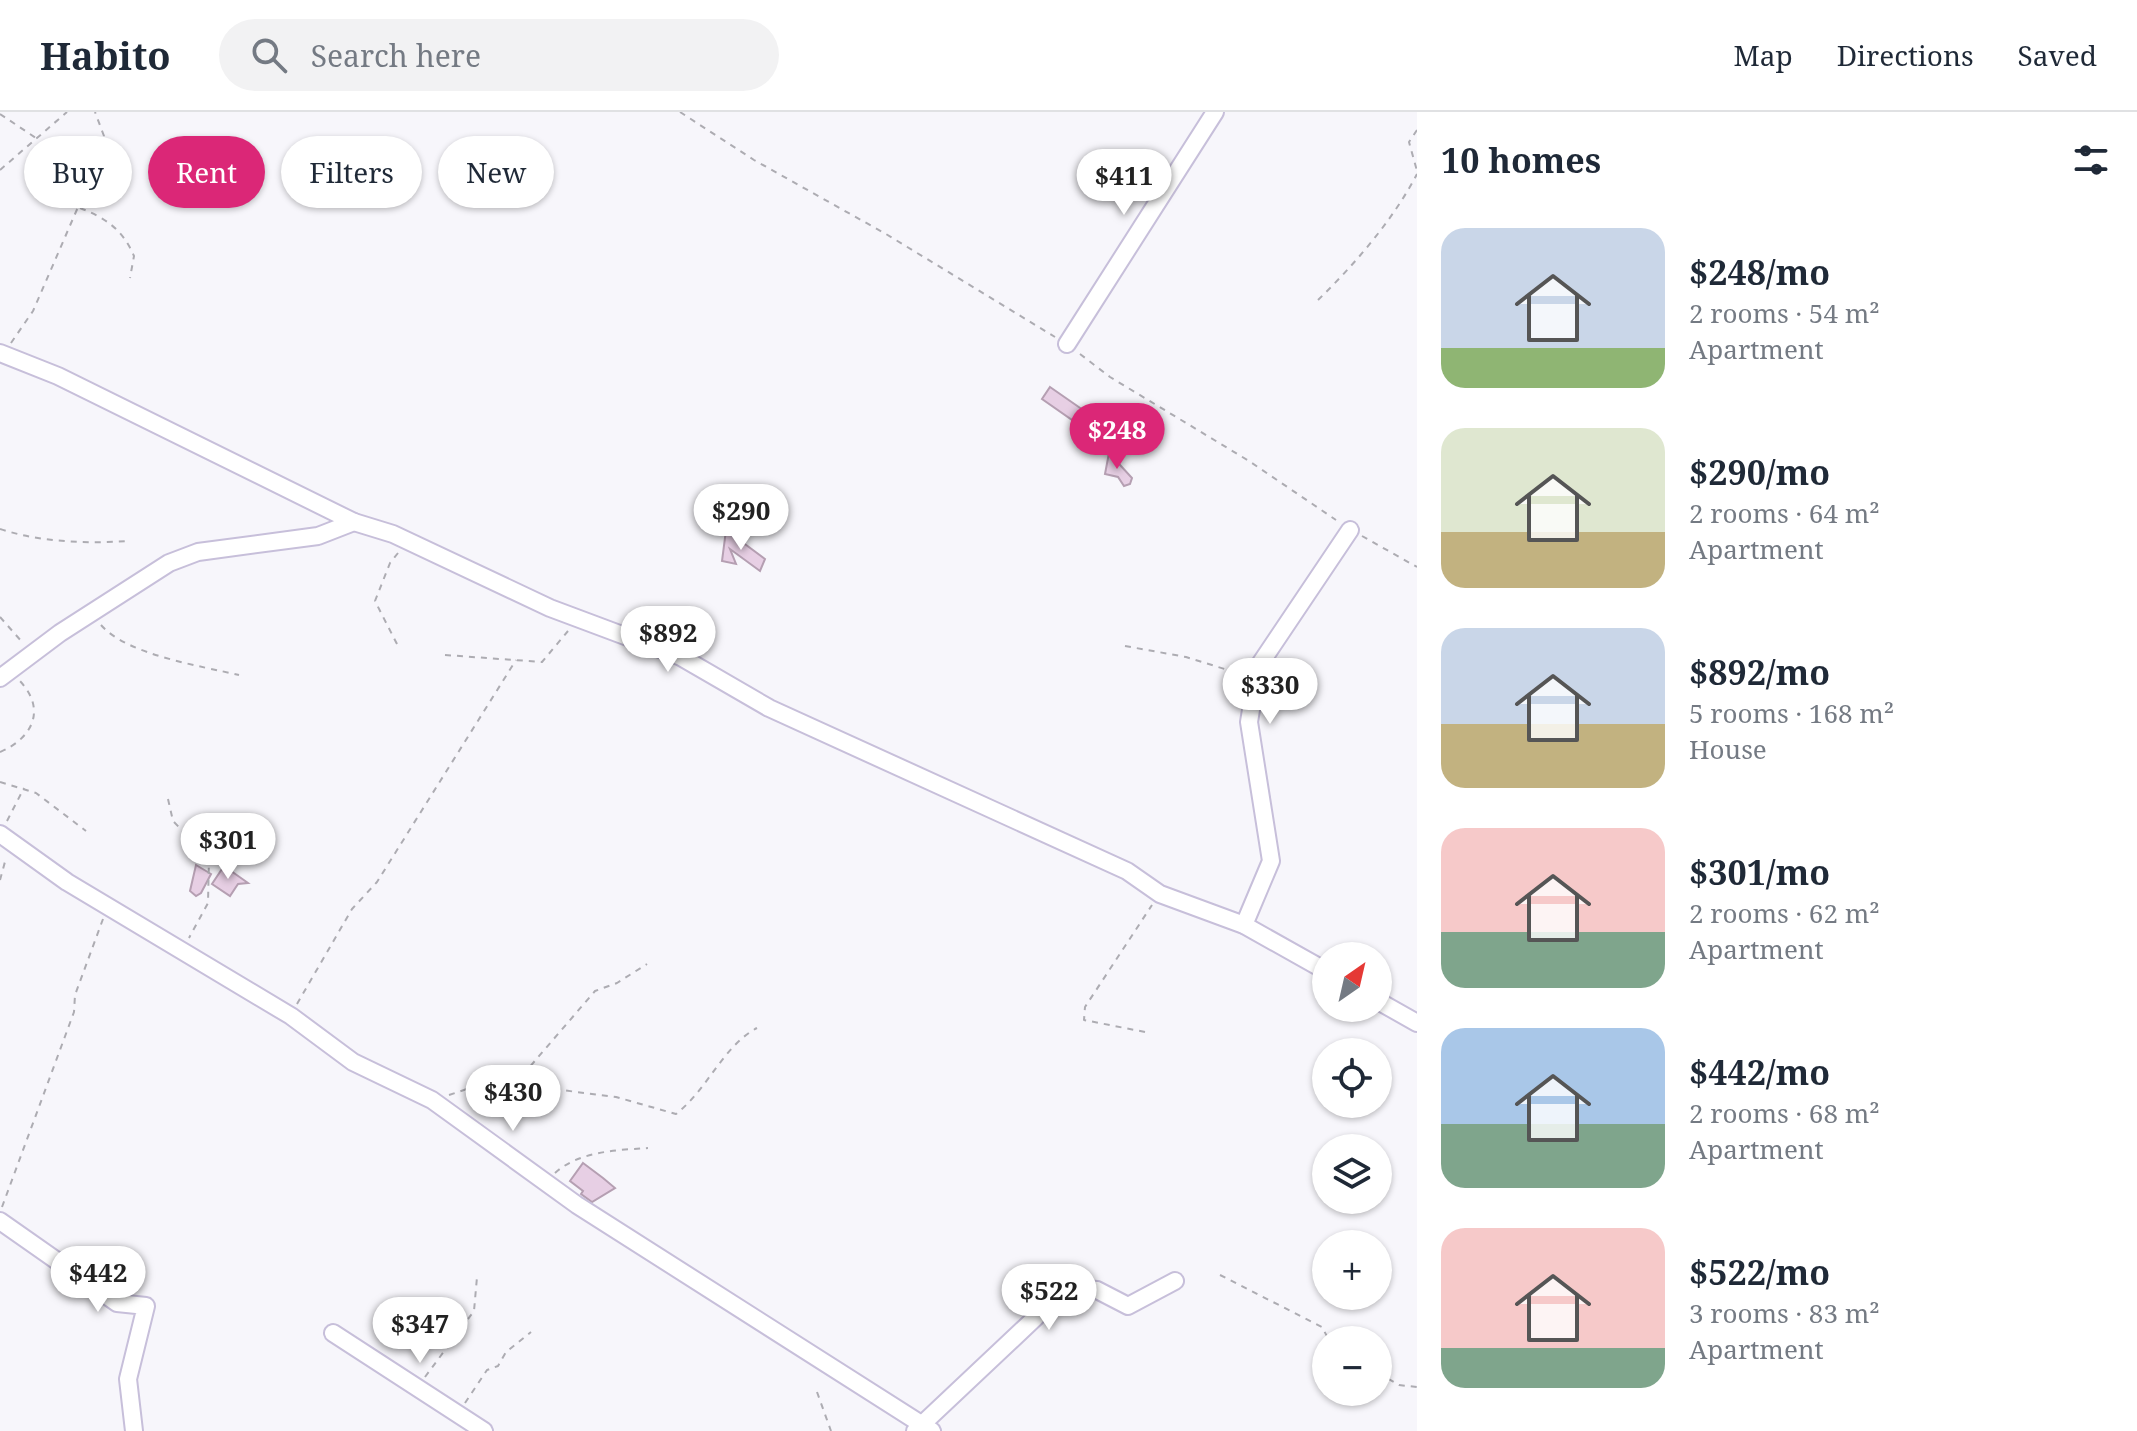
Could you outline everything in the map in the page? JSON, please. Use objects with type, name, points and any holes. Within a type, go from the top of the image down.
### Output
[{"type":"street","points":[[1067,344],[1215,112]]},
{"type":"street","points":[[1,355],[58,376],[354,522],[393,534],[407,543],[580,619],[681,657],[769,708],[1127,871],[1160,894],[1244,925],[1312,963]]},
{"type":"street","points":[[5,674],[30,654],[181,558],[198,552],[318,536],[354,522]]},
{"type":"street","points":[[1244,925],[1271,861],[1249,722],[1258,667],[1350,530]]},
{"type":"street","points":[[3,835],[111,908],[291,1016],[353,1062],[432,1100],[546,1182],[923,1429],[1063,1287],[1097,1290],[1128,1306],[1175,1281]]},
{"type":"street","points":[[1392,1009],[1417,1023]]},
{"type":"street","points":[[0,1221],[117,1303],[146,1306],[128,1379],[134,1431]]},
{"type":"street","points":[[333,1333],[484,1431]]},
{"type":"path","points":[[39,136],[67,112]]},
{"type":"path","points":[[95,112],[104,136]]},
{"type":"path","points":[[680,112],[754,160],[886,234],[1067,344],[1110,377],[1249,461],[1350,530],[1417,567]]},
{"type":"path","points":[[0,114],[34,136]]},
{"type":"path","points":[[1318,300],[1345,274],[1402,202],[1417,173],[1409,142],[1417,130]]},
{"type":"path","points":[[0,170],[24,149]]},
{"type":"path","points":[[1,355],[33,311],[79,208],[98,215],[120,232],[134,256],[130,278]]},
{"type":"path","points":[[0,529],[47,539],[100,543],[128,541]]},
{"type":"path","points":[[398,646],[375,601],[390,563],[407,543]]},
{"type":"path","points":[[91,615],[120,639],[160,655],[239,675]]},
{"type":"path","points":[[0,617],[30,654]]},
{"type":"path","points":[[445,655],[542,662],[580,619]]},
{"type":"path","points":[[1125,646],[1186,657],[1231,671],[1258,667]]},
{"type":"path","points":[[291,1016],[352,909],[377,882],[516,660]]},
{"type":"path","points":[[0,752],[25,738],[36,712],[25,687],[5,674]]},
{"type":"path","points":[[0,782],[24,788],[46,799],[86,831]]},
{"type":"path","points":[[0,880],[5,861],[3,835],[24,788]]},
{"type":"path","points":[[168,799],[173,821],[209,858],[208,903],[182,951]]},
{"type":"path","points":[[0,859],[5,861]]},
{"type":"path","points":[[1145,1032],[1084,1020],[1085,1007],[1160,894]]},
{"type":"path","points":[[0,1212],[74,1012],[75,995],[96,937],[111,908]]},
{"type":"path","points":[[515,1084],[595,991],[617,983],[647,964]]},
{"type":"path","points":[[432,1100],[491,1081],[616,1097],[676,1114],[698,1098],[740,1037],[757,1028]]},
{"type":"path","points":[[546,1182],[565,1164],[608,1151],[648,1148]]},
{"type":"path","points":[[1220,1275],[1320,1326]]},
{"type":"path","points":[[417,1387],[474,1311],[477,1277]]},
{"type":"path","points":[[459,1415],[487,1370],[498,1366],[506,1352],[531,1332]]},
{"type":"path","points":[[1392,1381],[1417,1387]]},
{"type":"path","points":[[817,1392],[831,1431]]},
{"type":"building","points":[[1050,387],[1083,410],[1075,422],[1042,399]]},
{"type":"building","points":[[1109,453],[1132,478],[1130,484],[1124,486],[1118,477],[1105,474]]},
{"type":"building","points":[[726,530],[765,559],[760,571],[730,549],[736,564],[722,561]]},
{"type":"building","points":[[196,865],[211,874],[201,893],[196,896],[190,891]]},
{"type":"building","points":[[224,866],[248,883],[238,884],[230,896],[212,884]]},
{"type":"building","points":[[583,1163],[615,1188],[592,1202],[581,1194],[583,1191],[570,1181]]}]
